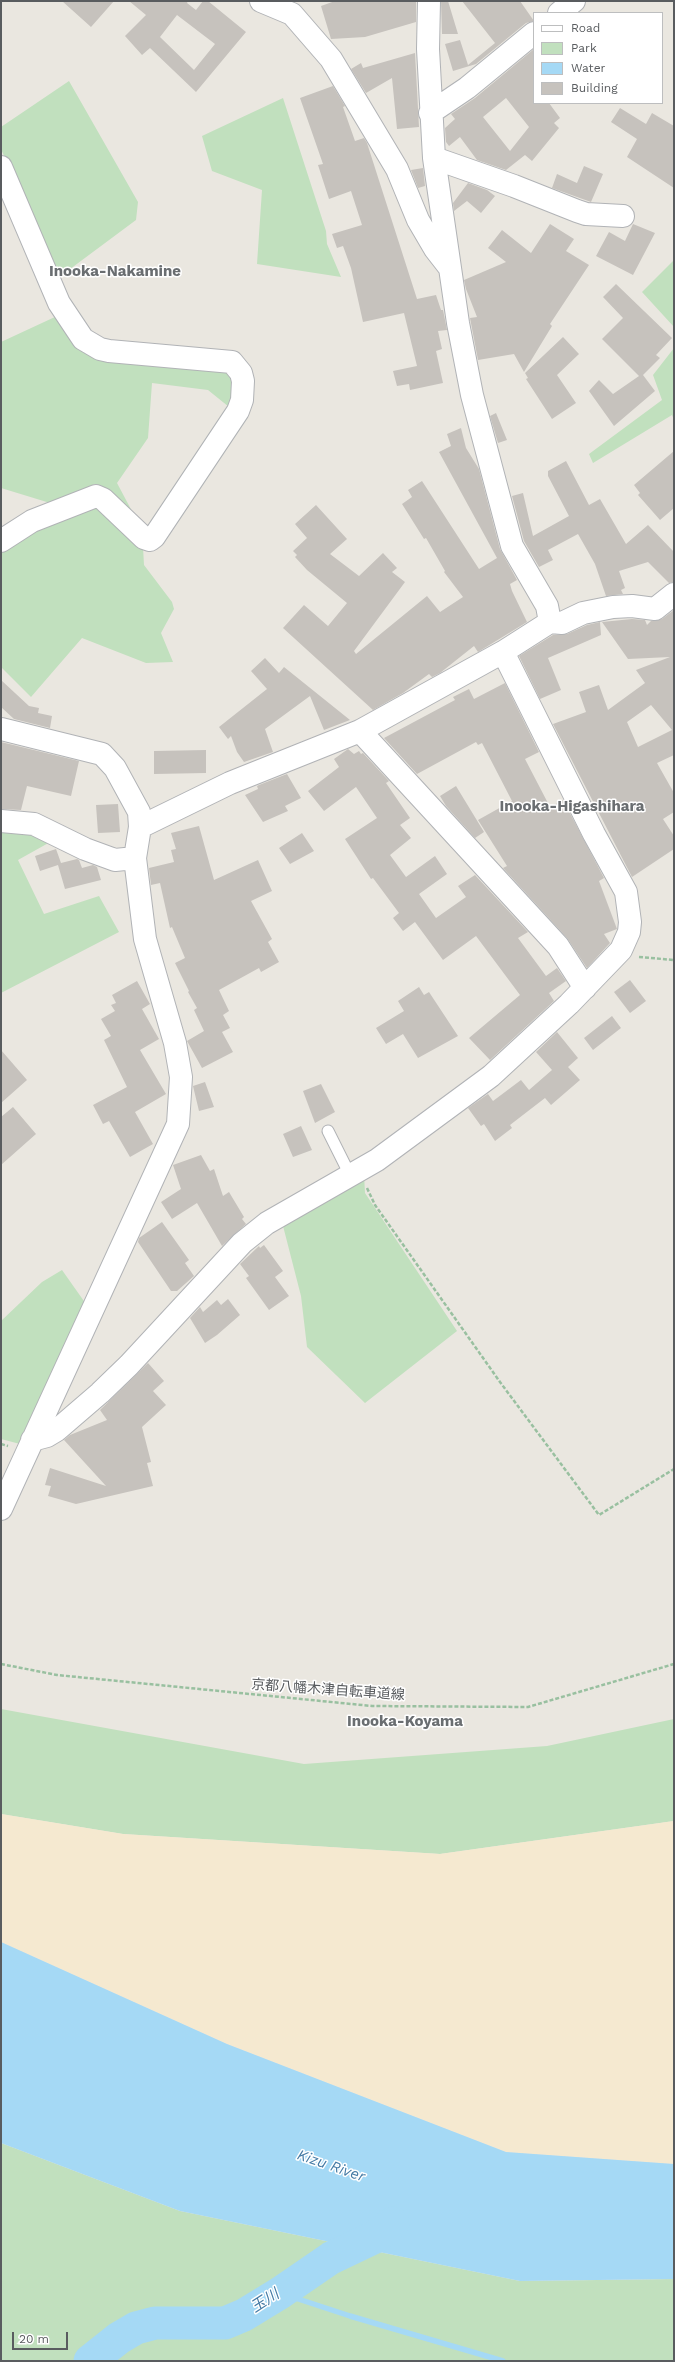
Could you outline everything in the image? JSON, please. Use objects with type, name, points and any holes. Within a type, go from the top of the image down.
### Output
[{"type":"street","points":[[261,1],[292,14],[331,58],[397,169],[425,232],[435,249],[451,270]]},
{"type":"street","points":[[429,1],[428,49],[430,113],[434,158],[458,323],[472,395],[512,546],[547,606],[550,622]]},
{"type":"street","points":[[560,12],[574,1]]},
{"type":"street","points":[[430,113],[467,88],[533,34]]},
{"type":"street","points":[[434,158],[514,186],[586,214],[623,216]]},
{"type":"street","points":[[1,167],[59,303],[83,339],[90,345],[109,352],[232,362],[237,367],[243,380],[242,400],[238,411],[154,538],[150,540],[144,538],[102,499],[96,496],[32,521],[1,541]]},
{"type":"street","points":[[140,827],[222,786],[360,731],[411,701],[503,652],[550,622],[562,623],[583,614],[613,607],[632,606],[655,609],[674,594]]},
{"type":"street","points":[[32,1440],[47,1436],[57,1430],[100,1393],[144,1349],[242,1243],[267,1223],[377,1160],[491,1076],[586,988],[626,942],[630,922],[626,892],[594,834],[503,652]]},
{"type":"street","points":[[1,729],[102,754],[115,768],[140,812],[140,827],[135,858],[146,939],[175,1043],[181,1077],[178,1124],[1,1509]]},
{"type":"street","points":[[360,731],[558,946],[586,988]]},
{"type":"street","points":[[1,821],[34,824],[85,849],[115,860],[135,858]]},
{"type":"lane","points":[[328,1131],[350,1175]]},
{"type":"path","points":[[377,1160],[367,1181],[370,1196],[500,1382],[599,1515],[674,1469]]},
{"type":"path","name":"京都八幡木津自転車道線","points":[[1,1664],[57,1675],[372,1706],[528,1707],[674,1664]]},
{"type":"green space","points":[[69,81],[138,202],[136,220],[58,278],[1,149],[1,127]]},
{"type":"green space","points":[[283,98],[326,231],[327,244],[341,277],[257,264],[262,190],[212,171],[202,136]]},
{"type":"green space","points":[[674,260],[674,327],[642,292]]},
{"type":"green space","points":[[57,316],[87,352],[227,371],[235,384],[234,411],[208,390],[152,383],[148,438],[117,483],[134,515],[102,486],[95,484],[50,503],[1,488],[1,342]]},
{"type":"green space","points":[[674,348],[674,420],[672,415],[593,463],[589,454],[662,400],[653,375]]},
{"type":"green space","points":[[98,505],[143,547],[144,565],[172,602],[174,609],[161,633],[173,662],[146,663],[82,638],[31,697],[1,667],[1,548],[27,531]]},
{"type":"green space","points":[[1,830],[30,832],[52,841],[18,860],[44,914],[99,896],[119,932],[1,993]]},
{"type":"green space","points":[[364,1174],[365,1193],[457,1331],[365,1403],[307,1347],[301,1296],[282,1222]]},
{"type":"green space","points":[[62,1270],[86,1304],[20,1444],[1,1439],[1,1321],[42,1282]]},
{"type":"green space","points":[[1,1709],[304,1764],[547,1746],[674,1719],[674,1821],[440,1854],[123,1834],[1,1814]]},
{"type":"green space","points":[[1,2143],[180,2211],[520,2281],[674,2279],[674,2361],[1,2361]]},
{"type":"sand","points":[[1,1814],[123,1834],[440,1854],[674,1821],[674,2164],[506,2152],[227,2044],[1,1942]]},
{"type":"water","name":"Kizu River","points":[[1,1942],[227,2044],[506,2152],[674,2164],[674,2279],[520,2281],[180,2211],[1,2143]]},
{"type":"building","points":[[62,1],[114,1],[91,27]]},
{"type":"building","points":[[129,1],[188,1],[187,3],[196,10],[203,1],[208,1],[246,32],[196,92],[150,48],[142,55],[125,36],[146,15]],"holes":[[[177,15],[215,44],[194,70],[160,37]]]},
{"type":"building","points":[[335,1],[416,1],[416,22],[365,37],[331,39],[321,6]]},
{"type":"building","points":[[441,1],[448,1],[458,34],[442,34]]},
{"type":"building","points":[[462,1],[520,1],[533,21],[526,23],[476,64],[453,71],[445,44],[460,40],[468,65],[495,43]]},
{"type":"building","points":[[533,50],[533,104],[550,104],[560,118],[554,123],[559,128],[532,161],[525,155],[506,170],[477,160],[460,137],[449,146],[446,142],[445,128],[455,119],[451,114],[475,98]],"holes":[[[506,98],[529,127],[510,151],[483,117]]]},
{"type":"building","points":[[415,53],[419,127],[397,129],[392,78],[366,93],[351,69],[361,63],[363,68]]},
{"type":"building","points":[[333,86],[345,106],[343,107],[355,141],[364,138],[367,143],[417,299],[436,295],[441,310],[443,310],[447,330],[438,331],[442,349],[436,351],[443,383],[410,390],[409,384],[397,386],[393,371],[417,366],[404,313],[363,322],[351,268],[343,246],[337,248],[332,234],[362,225],[351,191],[329,199],[318,165],[323,164],[300,98]]},
{"type":"building","points":[[620,108],[646,124],[652,113],[674,126],[674,188],[627,157],[637,139],[611,122]]},
{"type":"building","points":[[584,166],[603,174],[591,202],[552,188],[557,174],[577,183]]},
{"type":"building","points":[[423,168],[425,186],[418,188],[411,170]]},
{"type":"building","points":[[468,183],[487,190],[495,196],[481,213],[467,201],[454,211],[453,203]]},
{"type":"building","points":[[550,224],[574,239],[566,251],[589,265],[550,324],[552,326],[524,372],[514,354],[478,360],[470,318],[477,317],[464,280],[506,262],[488,248],[502,230],[531,253]]},
{"type":"building","points":[[633,224],[655,233],[633,275],[596,256],[609,232],[625,241]]},
{"type":"building","points":[[616,284],[672,338],[656,355],[660,358],[643,375],[655,391],[614,426],[589,391],[599,380],[613,394],[639,376],[602,339],[623,318],[603,297]]},
{"type":"building","points":[[563,337],[579,354],[557,375],[576,403],[552,419],[526,379],[528,378],[525,373]]},
{"type":"building","points":[[496,413],[507,440],[498,443],[490,416]]},
{"type":"building","points":[[461,428],[466,448],[479,469],[500,549],[517,580],[510,584],[512,591],[527,622],[478,652],[474,646],[440,673],[432,677],[429,674],[403,693],[373,710],[283,628],[304,605],[328,626],[347,603],[307,570],[295,557],[297,555],[293,551],[307,538],[295,524],[316,505],[347,539],[330,554],[359,576],[383,553],[397,568],[392,572],[405,582],[354,651],[356,654],[427,596],[440,612],[463,597],[444,572],[445,571],[426,538],[424,539],[402,504],[412,497],[408,490],[422,481],[479,569],[497,558],[439,452],[451,446],[447,434]]},
{"type":"building","points":[[674,451],[674,508],[660,520],[638,495],[640,493],[634,485]]},
{"type":"building","points":[[566,461],[589,505],[600,499],[626,544],[648,525],[674,552],[674,582],[669,583],[648,562],[619,571],[625,588],[621,590],[623,594],[606,596],[595,564],[578,534],[548,550],[553,560],[539,567],[524,541],[512,496],[523,493],[533,536],[569,516],[548,476],[548,471]]},
{"type":"building","points":[[674,610],[674,755],[657,763],[674,793],[674,812],[663,819],[674,836],[674,849],[632,877],[553,724],[586,712],[579,692],[599,685],[608,710],[645,683],[636,670],[670,657],[628,659],[602,622],[632,619],[645,620],[647,625],[651,621],[662,619]],"holes":[[[651,705],[672,730],[638,747],[627,722]]]},
{"type":"building","points":[[600,622],[601,635],[548,658],[561,690],[540,699],[519,656],[553,635],[567,634],[587,625]]},
{"type":"building","points":[[265,658],[279,673],[284,667],[350,720],[324,730],[310,696],[265,729],[273,752],[244,762],[237,752],[231,736],[228,739],[219,727],[267,689],[251,671]]},
{"type":"building","points":[[1,680],[29,706],[39,708],[38,713],[52,716],[50,728],[14,719],[1,707]]},
{"type":"building","points":[[505,683],[539,752],[525,759],[550,807],[563,800],[604,878],[599,881],[617,929],[604,934],[610,943],[587,968],[567,938],[503,868],[507,866],[478,820],[512,801],[482,743],[478,745],[476,742],[417,774],[384,738],[455,700],[453,697],[469,689],[474,699]]},
{"type":"building","points":[[1,742],[79,761],[71,796],[27,786],[21,810],[1,809]]},
{"type":"building","points":[[348,749],[354,754],[359,751],[361,754],[363,753],[389,781],[386,783],[410,818],[400,825],[411,838],[390,855],[406,877],[435,856],[447,874],[419,894],[436,918],[466,897],[458,886],[475,875],[528,932],[518,938],[546,976],[557,968],[566,981],[549,993],[554,1001],[490,1060],[469,1038],[520,995],[476,936],[443,960],[415,922],[403,931],[393,918],[399,913],[373,878],[371,879],[345,839],[377,818],[356,787],[324,811],[308,791],[339,767],[334,759]]},
{"type":"building","points":[[206,750],[206,773],[154,774],[154,751]]},
{"type":"building","points":[[287,774],[301,798],[285,806],[288,811],[263,822],[245,795],[258,789],[257,786],[259,785]]},
{"type":"building","points":[[456,786],[484,832],[475,838],[446,806],[440,796]]},
{"type":"building","points":[[118,804],[120,832],[98,833],[96,805]]},
{"type":"building","points":[[199,826],[214,880],[258,860],[272,891],[251,901],[272,939],[268,942],[279,962],[261,972],[259,968],[219,990],[229,1011],[223,1015],[230,1028],[222,1032],[233,1052],[202,1068],[187,1041],[204,1031],[194,1010],[197,1008],[175,963],[185,958],[172,927],[170,928],[160,883],[151,885],[149,868],[174,862],[171,850],[176,849],[171,833]]},
{"type":"building","points":[[302,833],[314,851],[290,864],[279,848]]},
{"type":"building","points":[[56,849],[61,863],[77,859],[79,860],[82,868],[93,865],[97,867],[101,880],[65,889],[58,865],[40,871],[35,856]]},
{"type":"building","points":[[630,980],[646,1001],[630,1013],[614,992]]},
{"type":"building","points":[[137,981],[150,1004],[142,1009],[159,1039],[140,1050],[166,1094],[135,1112],[153,1144],[130,1157],[109,1121],[103,1124],[93,1105],[127,1087],[104,1040],[111,1036],[101,1019],[115,1011],[111,1005],[116,1003],[112,995]]},
{"type":"building","points":[[419,987],[424,995],[429,992],[458,1036],[418,1058],[403,1034],[386,1044],[376,1028],[404,1011],[398,1001]]},
{"type":"building","points":[[612,1016],[621,1028],[593,1050],[584,1038]]},
{"type":"building","points":[[557,1032],[578,1058],[568,1067],[580,1080],[551,1105],[545,1098],[510,1125],[512,1128],[495,1141],[484,1124],[481,1126],[468,1108],[488,1094],[493,1101],[521,1080],[529,1090],[552,1070],[536,1052]]},
{"type":"building","points":[[1,1050],[27,1080],[1,1103]]},
{"type":"building","points":[[205,1082],[214,1107],[199,1111],[193,1086]]},
{"type":"building","points":[[321,1084],[335,1112],[315,1123],[303,1091]]},
{"type":"building","points":[[13,1107],[36,1134],[1,1165],[1,1117]]},
{"type":"building","points":[[301,1126],[312,1150],[293,1157],[283,1134]]},
{"type":"building","points":[[201,1155],[210,1171],[214,1169],[223,1196],[229,1192],[244,1217],[242,1219],[246,1224],[222,1246],[197,1203],[172,1219],[161,1202],[181,1189],[173,1165]]},
{"type":"building","points":[[162,1222],[189,1260],[185,1263],[194,1276],[177,1291],[171,1291],[138,1242],[139,1238]]},
{"type":"building","points":[[264,1245],[283,1271],[275,1277],[289,1296],[269,1310],[246,1278],[249,1276],[240,1264],[259,1246],[260,1248]]},
{"type":"building","points":[[228,1299],[240,1315],[217,1335],[205,1343],[190,1318],[200,1307],[203,1312],[217,1300],[221,1305]]},
{"type":"building","points":[[148,1363],[164,1381],[153,1391],[166,1405],[142,1427],[151,1462],[147,1463],[153,1486],[76,1504],[48,1496],[51,1486],[45,1485],[50,1468],[106,1486],[64,1440],[70,1435],[107,1420],[100,1410]]},
{"type":"waterway","name":"玉川","points":[[90,2361],[119,2338],[136,2328],[155,2323],[225,2323],[244,2315],[280,2293],[331,2258],[375,2237],[393,2223]]},
{"type":"waterway","points":[[280,2293],[350,2316],[503,2361]]},
{"type":"district","name":"Inooka-Nakamine","points":[[115,272]]},
{"type":"district","name":"Inooka-Higashihara","points":[[572,807]]},
{"type":"district","name":"Inooka-Koyama","points":[[405,1722]]}]
